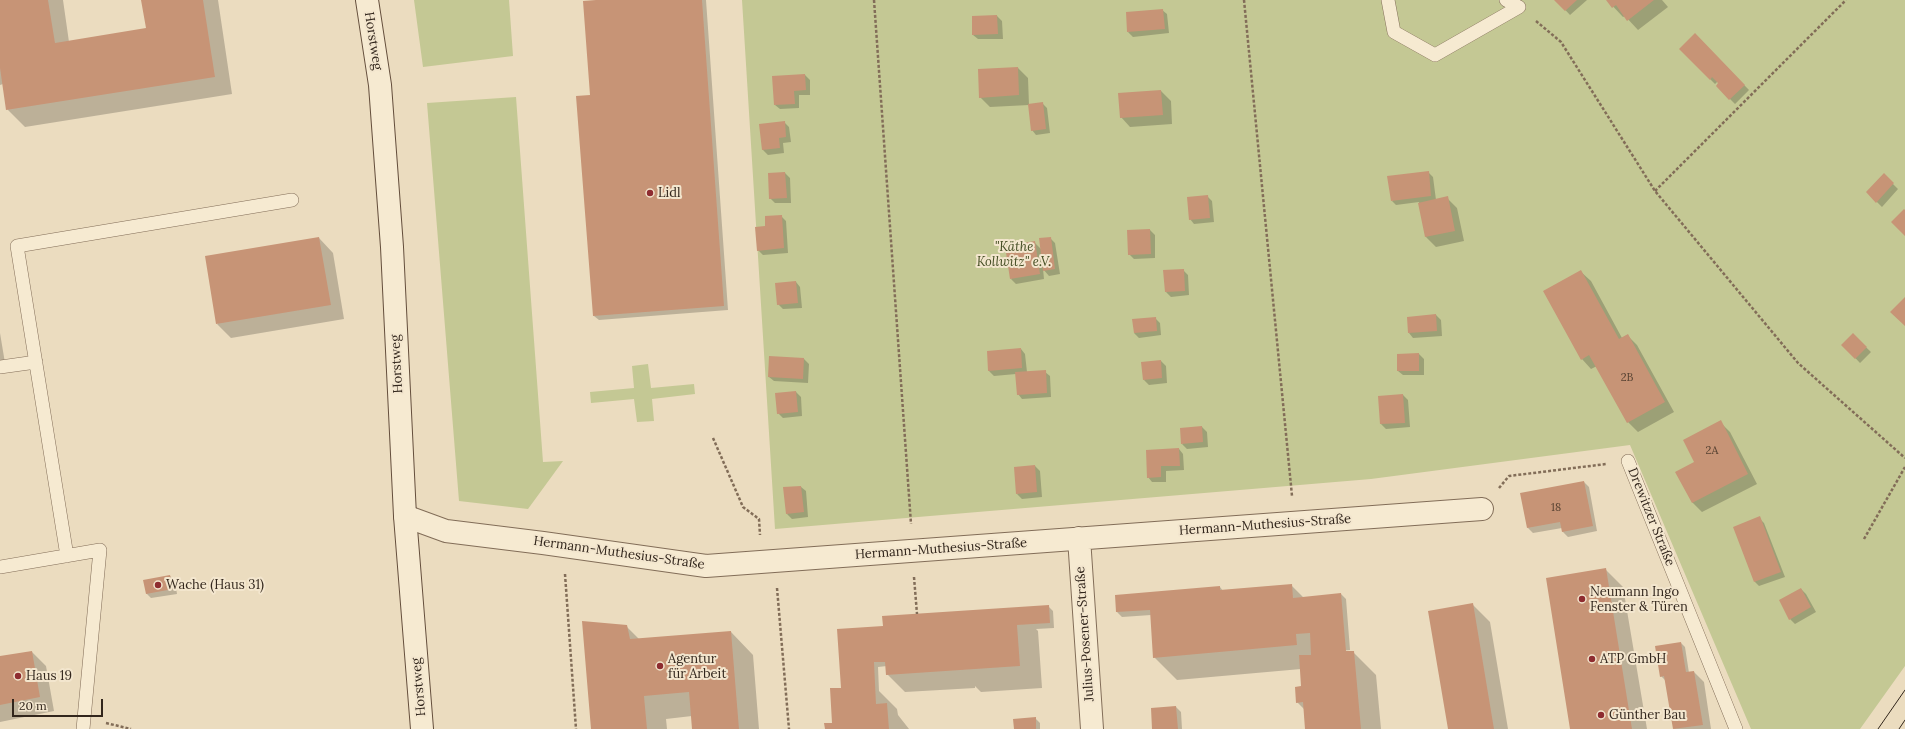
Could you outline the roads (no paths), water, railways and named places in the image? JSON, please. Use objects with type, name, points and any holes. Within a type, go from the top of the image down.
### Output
[{"type":"street","name":"Horstweg","points":[[367,0],[381,93],[392,247],[404,516],[422,729]]},
{"type":"street","name":"Hermann-Muthesius-Straße","points":[[404,516],[446,531],[706,566],[1482,508]]},
{"type":"street","name":"Julius-Posener-Straße","points":[[1079,538],[1092,729]]},
{"type":"lane","points":[[1388,0],[1394,32],[1436,55],[1519,7],[1506,0]]},
{"type":"lane","points":[[67,556],[17,246],[292,200]]},
{"type":"lane","points":[[0,368],[36,362]]},
{"type":"lane","name":"Drewitzer Straße","points":[[1628,461],[1736,729]]},
{"type":"lane","points":[[0,567],[100,550],[83,729]]},
{"type":"tram line","points":[[1878,729],[1905,690]]},
{"type":"tram line","points":[[1899,729],[1905,720]]},
{"type":"place","name":"Lidl","points":[[650,193]]},
{"type":"place","name":"Wache (Haus 31)","points":[[158,585]]},
{"type":"place","name":"Neumann Ingo Fenster & Türen","points":[[1582,599]]},
{"type":"place","name":"ATP GmbH","points":[[1592,659]]},
{"type":"place","name":"Agentur für Arbeit","points":[[660,666]]},
{"type":"place","name":"Haus 19","points":[[18,676]]},
{"type":"place","name":"Günther Bau","points":[[1601,715]]},
{"type":"park label","name":"\"Käthe Kollwitz\" e.V.","points":[[1014,254]]}]
